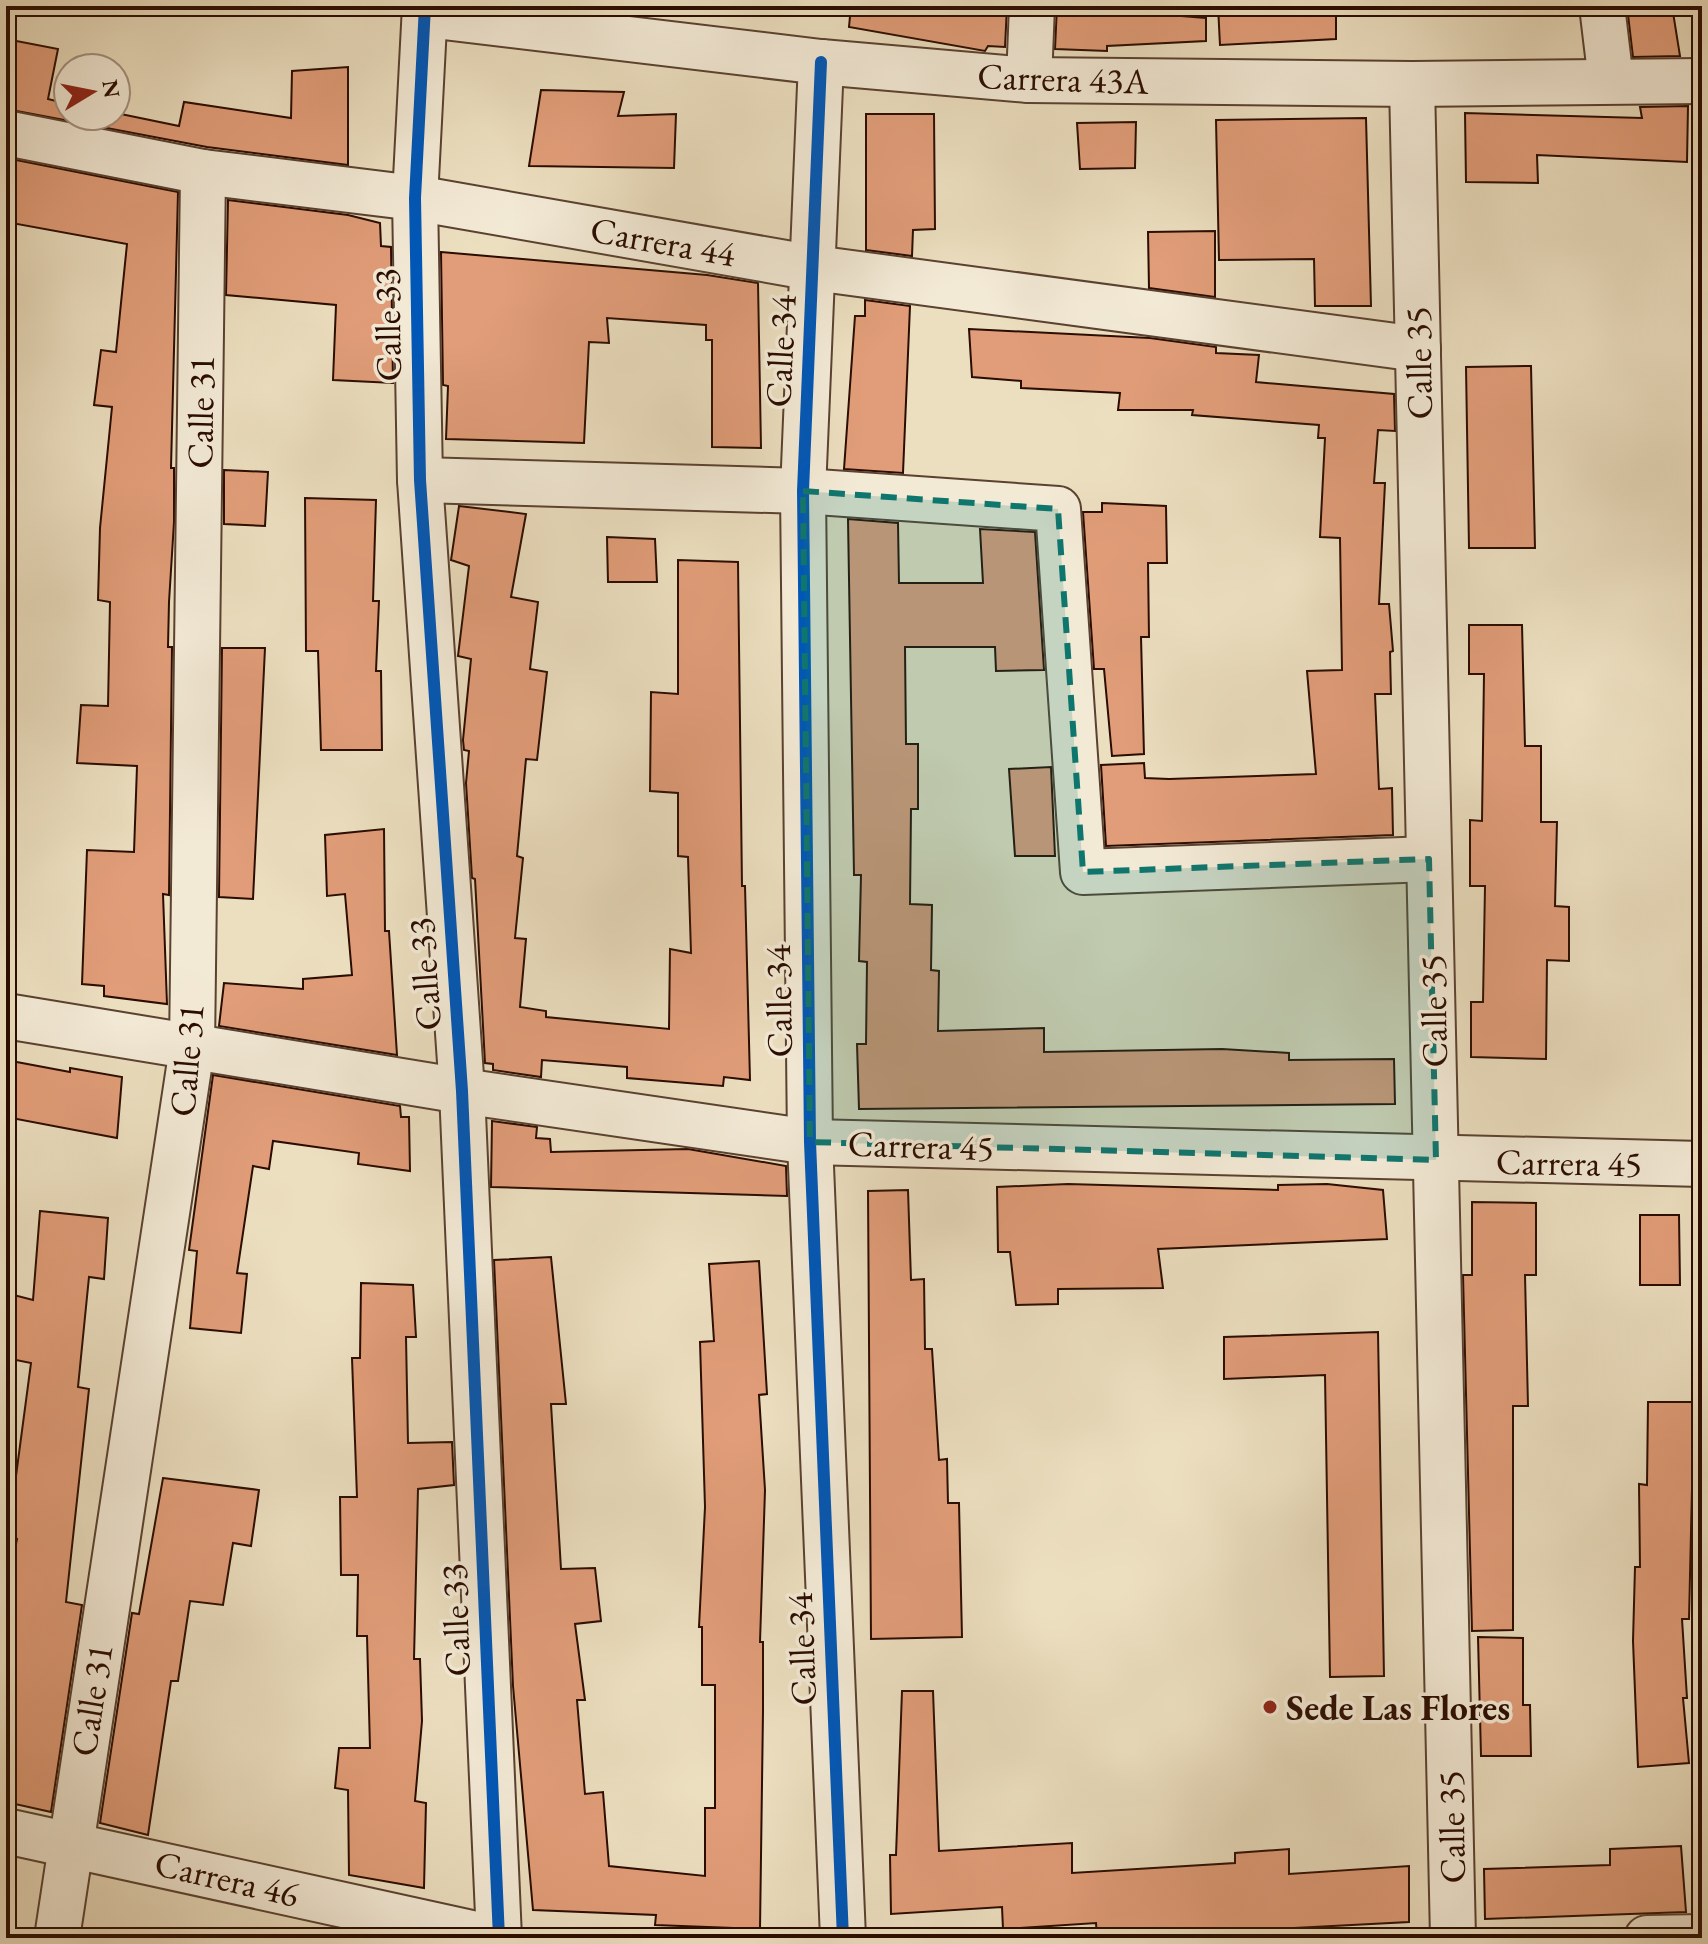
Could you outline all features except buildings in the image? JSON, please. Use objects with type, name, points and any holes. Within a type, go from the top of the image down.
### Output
[{"type":"street","points":[[1029,80],[1032,6]]},
{"type":"street","points":[[1602,6],[1611,81]]},
{"type":"street","name":"Carrera 43A","points":[[426,10],[821,62],[1029,80],[1412,84],[1702,81]]},
{"type":"street","name":"Calle 33","points":[[426,10],[415,198],[420,480],[462,1091],[496,1938]]},
{"type":"street","name":"Calle 34","points":[[821,62],[803,491],[810,1142],[843,1938]]},
{"type":"street","name":"Calle 35","points":[[1412,84],[1453,1938]]},
{"type":"street","name":"Carrera 44","points":[[6,133],[203,172],[415,198],[814,268],[1418,349]]},
{"type":"street","name":"Calle 31","points":[[57,1938],[192,1048],[203,172]]},
{"type":"street","points":[[420,480],[803,491],[1058,509],[1083,872],[1429,859]]},
{"type":"street","name":"Carrera 45","points":[[6,1016],[462,1091],[810,1142],[1436,1160],[1702,1164]]},
{"type":"street","name":"Carrera 46","points":[[6,1831],[496,1938]]},
{"type":"street","points":[[1647,1938],[1702,1937]]},
{"type":"highlighted area","points":[[803,491],[1058,509],[1083,872],[1429,859],[1436,1160],[810,1142]]},
{"type":"cycle path","points":[[425,6],[415,198],[420,480],[462,1091],[499,1938]]},
{"type":"cycle path","points":[[821,62],[803,491],[810,1142],[843,1938]]},
{"type":"place","name":"Sede Las Flores","points":[[1270,1707]]}]
